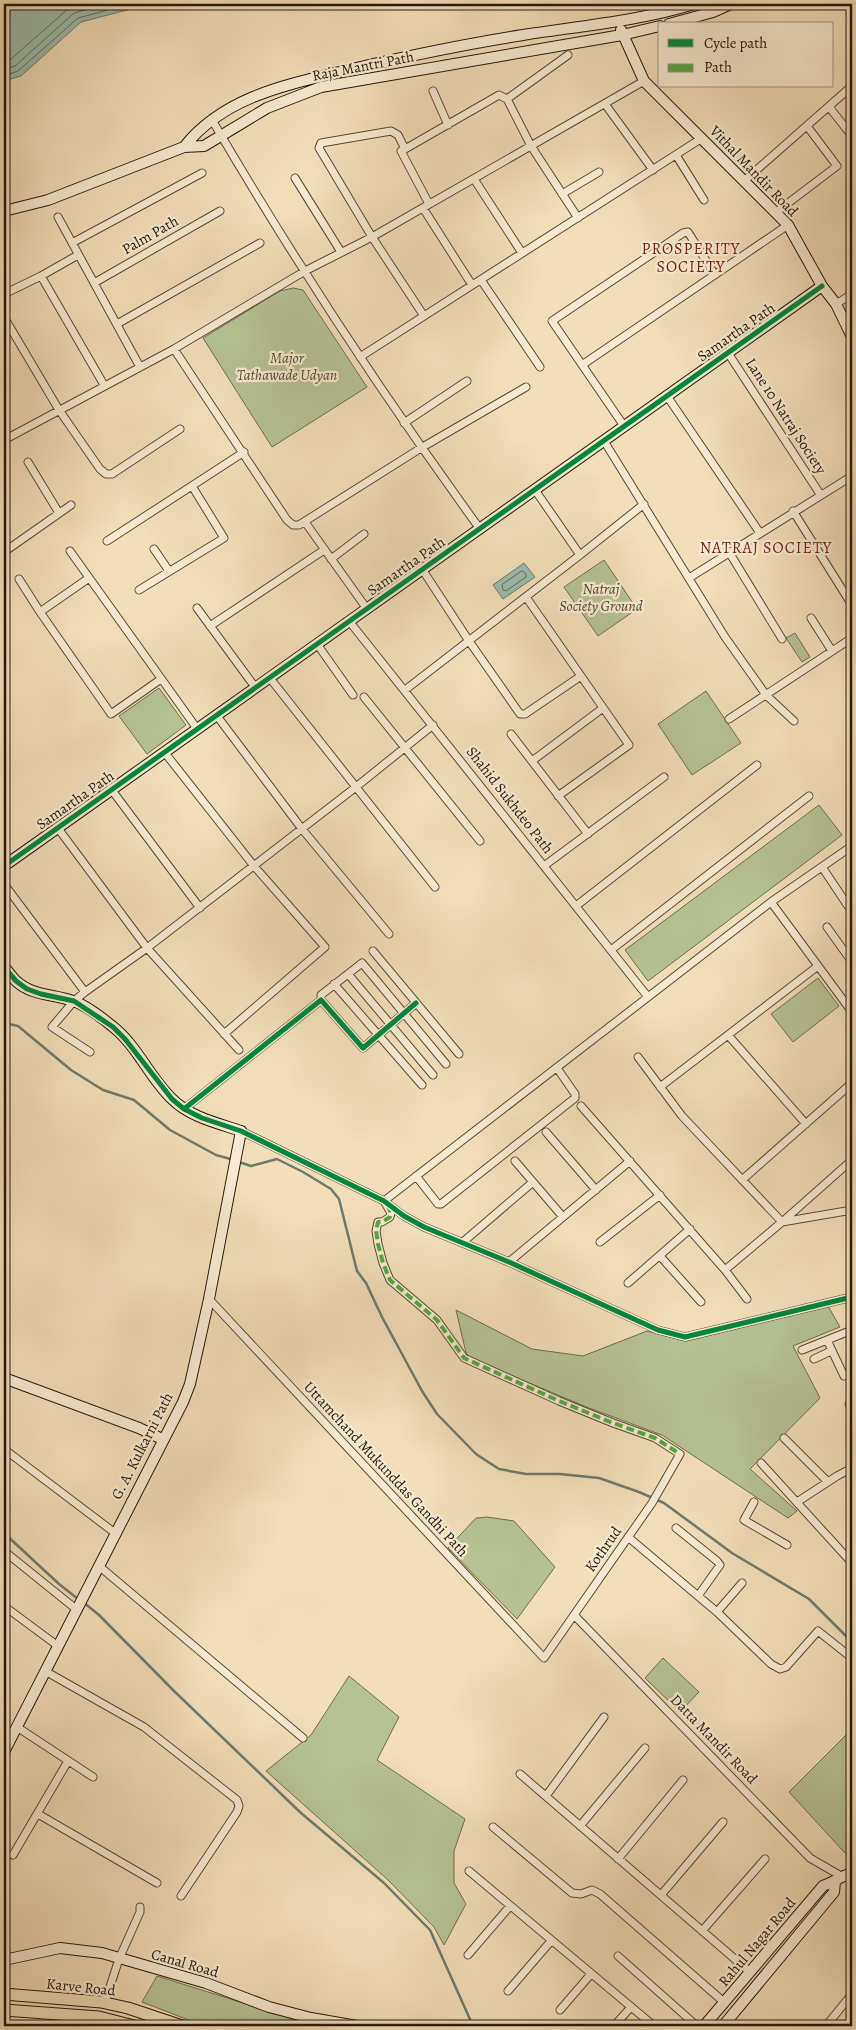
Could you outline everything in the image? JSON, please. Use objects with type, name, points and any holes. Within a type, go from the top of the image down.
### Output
[{"type":"main road","name":"Karve Road","points":[[4,1994],[105,2002],[182,2026]]},
{"type":"main road","name":"Karve Road","points":[[4,2010],[99,2017],[134,2026]]},
{"type":"street","points":[[184,147],[195,133],[212,120],[256,94],[283,86],[380,63],[520,35],[619,20],[694,4]]},
{"type":"street","points":[[676,22],[713,12],[731,4],[740,4]]},
{"type":"street","name":"Vithal Mandir Road","points":[[619,20],[622,35],[644,81],[788,226],[822,286],[836,304],[852,337]]},
{"type":"street","name":"Raja Mantri Path","points":[[4,211],[48,200],[184,147],[204,146],[267,108],[321,86],[622,35],[658,26]]},
{"type":"street","points":[[507,98],[568,55]]},
{"type":"street","points":[[4,440],[174,348],[305,271],[372,237],[644,81]]},
{"type":"street","points":[[744,181],[852,86]]},
{"type":"street","points":[[433,90],[448,124]]},
{"type":"street","points":[[433,202],[429,204],[401,151],[499,95],[507,98],[531,146],[578,218]]},
{"type":"street","points":[[605,104],[652,170]]},
{"type":"street","points":[[829,107],[852,136]]},
{"type":"street","points":[[212,120],[360,357],[421,448],[480,529]]},
{"type":"street","points":[[776,213],[837,166],[807,126]]},
{"type":"street","points":[[405,149],[398,135],[391,131],[321,143],[319,148],[372,237],[424,316]]},
{"type":"street","points":[[360,357],[702,138]]},
{"type":"street","points":[[676,155],[704,200]]},
{"type":"street","points":[[72,243],[202,172]]},
{"type":"street","points":[[562,194],[599,172]]},
{"type":"street","points":[[295,178],[341,252]]},
{"type":"street","points":[[474,179],[522,253]]},
{"type":"street","points":[[423,208],[472,285]]},
{"type":"street","name":"Palm Path","points":[[94,283],[220,211]]},
{"type":"street","points":[[58,217],[140,366]]},
{"type":"street","points":[[582,364],[788,226]]},
{"type":"street","points":[[624,426],[552,321],[683,233],[688,232],[715,275]]},
{"type":"street","points":[[117,324],[260,243]]},
{"type":"street","points":[[4,294],[78,255]]},
{"type":"street","points":[[41,276],[104,385]]},
{"type":"street","points":[[481,280],[540,367]]},
{"type":"street","name":"Samartha Path","points":[[4,866],[822,286]]},
{"type":"street","points":[[836,304],[852,294]]},
{"type":"street","points":[[4,317],[59,410],[100,469],[106,474],[112,474],[180,429]]},
{"type":"street","points":[[174,348],[244,452],[286,520],[292,525],[299,525],[305,522],[421,448],[526,387]]},
{"type":"street","name":"Lane 10 Natraj Society","points":[[728,353],[820,494]]},
{"type":"street","points":[[404,423],[467,381]]},
{"type":"street","points":[[667,396],[760,532]]},
{"type":"street","points":[[604,441],[725,637],[766,695],[794,721]]},
{"type":"street","points":[[107,541],[244,452]]},
{"type":"street","points":[[28,462],[59,513]]},
{"type":"street","points":[[689,578],[820,494],[852,476]]},
{"type":"street","points":[[139,590],[224,538],[192,486]]},
{"type":"street","points":[[535,490],[580,555]]},
{"type":"street","points":[[405,690],[644,504]]},
{"type":"street","points":[[4,552],[71,505]]},
{"type":"street","points":[[794,511],[852,604]]},
{"type":"street","points":[[305,522],[366,608]]},
{"type":"street","points":[[331,560],[364,534]]},
{"type":"street","points":[[154,549],[169,571]]},
{"type":"street","points":[[210,626],[324,550]]},
{"type":"street","points":[[70,551],[198,730]]},
{"type":"street","points":[[730,552],[782,639]]},
{"type":"street","points":[[422,570],[518,713],[522,714],[581,676]]},
{"type":"street","points":[[40,612],[89,578]]},
{"type":"street","points":[[19,579],[111,714],[160,679]]},
{"type":"street","points":[[526,597],[629,745],[558,796]]},
{"type":"street","points":[[197,608],[255,687]]},
{"type":"street","points":[[812,618],[832,651]]},
{"type":"street","name":"Shahid Sukhdeo Path","points":[[349,621],[648,997]]},
{"type":"street","points":[[729,719],[852,638]]},
{"type":"street","points":[[317,644],[353,695]]},
{"type":"street","points":[[269,677],[436,887]]},
{"type":"street","points":[[364,697],[480,841]]},
{"type":"street","points":[[532,761],[604,708]]},
{"type":"street","points":[[218,716],[302,829],[389,934]]},
{"type":"street","points":[[90,1052],[52,1027],[74,1001],[200,908],[433,725]]},
{"type":"street","points":[[511,734],[588,834]]},
{"type":"street","points":[[165,753],[254,866],[324,947],[224,1034]]},
{"type":"street","points":[[576,906],[757,765]]},
{"type":"street","points":[[544,866],[664,777]]},
{"type":"street","points":[[111,789],[200,908]]},
{"type":"street","points":[[611,950],[809,796]]},
{"type":"street","points":[[57,827],[147,948],[239,1050]]},
{"type":"street","points":[[384,1201],[771,902],[852,846]]},
{"type":"street","points":[[822,867],[848,906],[852,904]]},
{"type":"street","points":[[4,884],[85,992]]},
{"type":"street","points":[[771,902],[852,1012]]},
{"type":"street","points":[[827,927],[852,962]]},
{"type":"street","points":[[372,950],[459,1054]]},
{"type":"street","points":[[184,1110],[321,1000],[321,995],[362,963],[446,1064]]},
{"type":"street","points":[[660,1087],[818,966]]},
{"type":"street","points":[[4,967],[16,981],[27,988],[41,994],[74,1001],[113,1026],[167,1094],[184,1110],[240,1131],[384,1201],[404,1216],[424,1227],[463,1242],[658,1330],[685,1337],[852,1296]]},
{"type":"street","points":[[348,974],[434,1075]]},
{"type":"street","points":[[334,984],[422,1085]]},
{"type":"street","points":[[321,1000],[363,1048],[416,1003]]},
{"type":"street","points":[[728,1035],[806,1124]]},
{"type":"street","points":[[638,1057],[682,1116],[782,1222]]},
{"type":"street","points":[[416,1176],[438,1204],[441,1204],[575,1098],[557,1068]]},
{"type":"street","points":[[742,1180],[852,1083]]},
{"type":"street","points":[[581,1106],[726,1270],[747,1299]]},
{"type":"street","name":"G. A. Kulkarni Path","points":[[4,1752],[190,1384],[209,1299],[240,1131]]},
{"type":"street","points":[[546,1132],[596,1190]]},
{"type":"street","points":[[726,1270],[852,1160]]},
{"type":"street","points":[[515,1161],[563,1217]]},
{"type":"street","points":[[508,1262],[630,1161]]},
{"type":"street","points":[[463,1242],[533,1182]]},
{"type":"street","points":[[600,1242],[660,1195]]},
{"type":"street","name":"Kothrud","points":[[384,1201],[391,1213],[390,1217],[387,1220],[378,1222],[376,1230],[383,1263],[390,1280],[437,1320],[464,1358],[559,1401],[656,1438],[680,1454],[652,1503],[544,1658]]},
{"type":"street","points":[[782,1222],[852,1210]]},
{"type":"street","points":[[628,1282],[690,1230]]},
{"type":"street","points":[[660,1256],[701,1302]]},
{"type":"street","name":"Uttamchand Mukunddas Gandhi Path","points":[[209,1299],[544,1658]]},
{"type":"street","points":[[802,1350],[852,1330]]},
{"type":"street","points":[[827,1340],[844,1376]]},
{"type":"street","points":[[814,1359],[832,1352]]},
{"type":"street","points":[[4,1378],[139,1428],[162,1439]]},
{"type":"street","points":[[784,1438],[828,1482]]},
{"type":"street","points":[[4,1449],[115,1533]]},
{"type":"street","points":[[761,1463],[852,1563]]},
{"type":"street","points":[[797,1502],[852,1468]]},
{"type":"street","points":[[754,1502],[744,1520],[787,1545]]},
{"type":"street","points":[[676,1528],[720,1565],[698,1596]]},
{"type":"street","points":[[628,1537],[718,1612],[771,1664],[780,1669],[786,1667],[818,1631],[852,1658]]},
{"type":"street","points":[[4,1551],[76,1610]]},
{"type":"street","points":[[99,1566],[303,1738]]},
{"type":"street","points":[[718,1612],[742,1583]]},
{"type":"street","points":[[4,1606],[58,1646]]},
{"type":"street","name":"Datta Mandir Road","points":[[574,1614],[810,1858],[838,1879]]},
{"type":"street","points":[[45,1671],[144,1727],[237,1800],[238,1812],[181,1896]]},
{"type":"street","points":[[546,1796],[604,1717]]},
{"type":"street","points":[[17,1727],[93,1777]]},
{"type":"street","points":[[580,1826],[644,1748]]},
{"type":"street","points":[[14,1856],[68,1761]]},
{"type":"street","points":[[520,1774],[750,1972]]},
{"type":"street","points":[[618,1859],[683,1780]]},
{"type":"street","points":[[38,1814],[157,1883]]},
{"type":"street","points":[[661,1896],[723,1822]]},
{"type":"street","points":[[493,1827],[572,1893],[581,1894],[592,1890],[600,1894],[725,2003]]},
{"type":"street","points":[[702,1931],[765,1859]]},
{"type":"street","points":[[469,1871],[630,2008],[654,2026]]},
{"type":"street","points":[[838,1879],[852,1873]]},
{"type":"street","name":"Rahul Nagar Road","points":[[704,2026],[823,1886],[838,1879]]},
{"type":"street","name":"Rahul Nagar Road","points":[[722,2026],[834,1892],[838,1879]]},
{"type":"street","points":[[468,1956],[510,1906]]},
{"type":"street","points":[[105,2002],[120,1959],[140,1912],[140,1907]]},
{"type":"street","points":[[508,1991],[551,1941]]},
{"type":"street","name":"Canal Road","points":[[4,1960],[60,1948],[102,1953],[206,1983],[269,2007],[311,2018],[357,2026]]},
{"type":"street","points":[[618,1956],[697,2026]]},
{"type":"street","points":[[560,2010],[591,1974]]},
{"type":"street","points":[[826,2026],[852,1994]]},
{"type":"street","points":[[614,2026],[630,2008]]},
{"type":"green space","name":"Major Tathawade Udyan","points":[[293,288],[303,290],[367,387],[272,447],[203,338],[280,291]]},
{"type":"green space","name":"Natraj Society Ground","points":[[604,560],[637,609],[598,636],[564,587]]},
{"type":"green space","points":[[795,633],[810,657],[802,662],[786,638]]},
{"type":"green space","points":[[159,688],[186,725],[147,754],[119,716]]},
{"type":"green space","points":[[706,691],[741,743],[692,775],[658,724]]},
{"type":"green space","points":[[819,805],[842,835],[648,981],[625,950]]},
{"type":"green space","points":[[818,978],[839,1006],[793,1042],[771,1014]]},
{"type":"green space","points":[[828,1306],[840,1327],[793,1346],[820,1398],[750,1469],[797,1511],[788,1518],[662,1435],[589,1408],[467,1357],[456,1310],[532,1349],[583,1356],[647,1331],[686,1341]]},
{"type":"green space","points":[[487,1517],[514,1521],[555,1567],[517,1619],[448,1548],[476,1518]]},
{"type":"green space","points":[[663,1658],[699,1692],[680,1712],[645,1678]]},
{"type":"green space","points":[[349,1676],[399,1717],[377,1760],[465,1819],[454,1851],[454,1883],[466,1904],[444,1945],[434,1927],[388,1880],[266,1771],[311,1735]]},
{"type":"green space","points":[[852,1729],[852,1856],[844,1852],[789,1792]]},
{"type":"green space","points":[[157,1976],[294,2019],[329,2026],[204,2026],[142,2002]]},
{"type":"water","points":[[150,4],[81,22],[21,76],[4,81],[4,5]]},
{"type":"water","points":[[524,563],[535,577],[503,599],[493,585]]},
{"type":"waterway","points":[[4,1023],[18,1026],[71,1070],[103,1090],[134,1100],[170,1130],[216,1155],[234,1160]]},
{"type":"waterway","points":[[239,1162],[251,1166],[277,1159],[331,1189],[339,1199],[357,1271],[366,1283],[422,1391],[437,1414],[476,1454],[499,1469],[526,1474],[560,1474],[599,1478],[664,1503],[732,1553],[809,1599],[852,1642]]},
{"type":"waterway","points":[[4,1533],[78,1599]]},
{"type":"waterway","points":[[83,1602],[99,1615],[174,1691],[301,1813],[384,1883],[430,1930],[473,2026]]},
{"type":"marked path","points":[[387,1205],[391,1213],[390,1217],[382,1222],[378,1222],[376,1231],[383,1263],[390,1280],[437,1320],[464,1358],[559,1401],[655,1438],[680,1454]]},
{"type":"cycle path","points":[[4,866],[822,286]]},
{"type":"cycle path","points":[[4,967],[16,981],[27,989],[74,1001],[113,1027],[125,1039],[172,1099],[184,1109],[202,1118],[241,1131],[384,1201],[404,1216],[424,1227],[509,1262],[658,1330],[685,1337],[852,1297]]},
{"type":"cycle path","points":[[184,1109],[321,1000],[363,1048],[416,1003]]},
{"type":"district","name":"PROSPERITY SOCIETY","points":[[691,257]]},
{"type":"district","name":"NATRAJ SOCIETY","points":[[766,547]]}]
